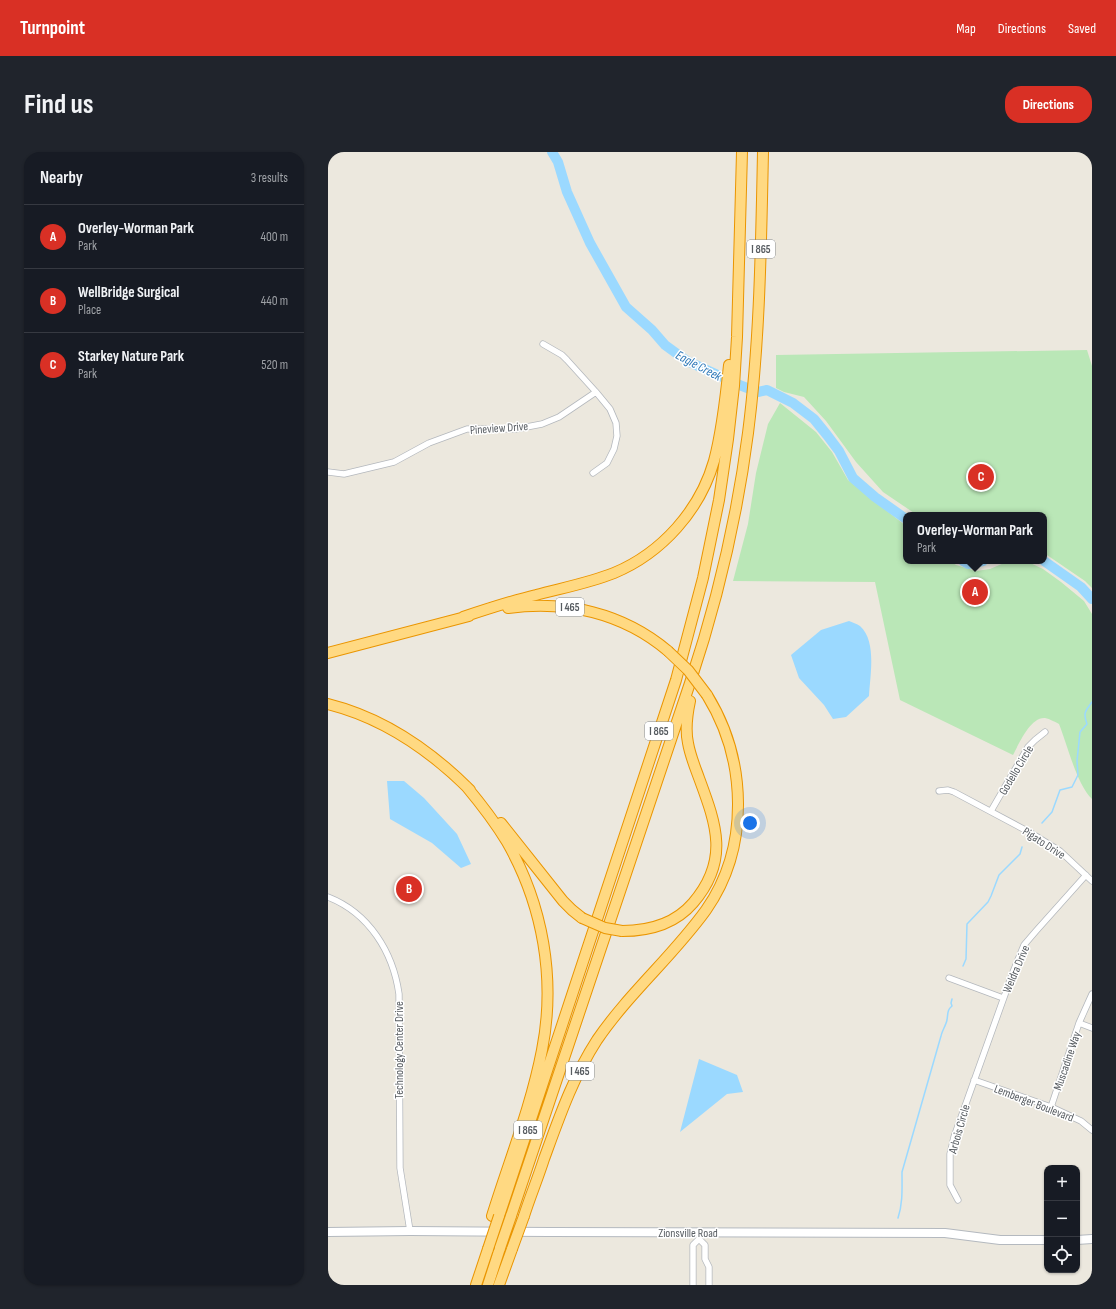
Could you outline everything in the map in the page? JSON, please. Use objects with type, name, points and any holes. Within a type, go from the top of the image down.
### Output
[{"type":"highway","name":"I 865","points":[[495,1216],[660,728],[684,653],[697,603],[711,541],[724,468],[738,296],[742,152]]},
{"type":"highway","name":"I 865","points":[[488,1285],[702,648],[717,590],[742,473],[750,418],[760,281],[763,152]]},
{"type":"highway","points":[[463,617],[496,606],[606,576],[629,566],[655,548],[679,526],[692,508],[703,488],[714,460],[728,408]]},
{"type":"highway","name":"I 465","points":[[328,653],[463,617],[519,606],[546,605],[574,608],[606,616],[628,625],[668,651],[688,670],[707,695],[726,732],[732,753],[738,798],[737,821],[726,872],[715,895],[700,917],[614,1017],[597,1041],[576,1079],[563,1109],[499,1285]]},
{"type":"highway","points":[[328,704],[360,715],[400,734],[436,759],[492,811],[563,901],[582,918],[605,928],[622,931],[640,930],[656,927],[670,921],[691,906],[708,883],[714,867],[717,842],[715,826],[689,751],[687,738],[688,711],[702,648]]},
{"type":"highway","points":[[466,786],[507,842],[525,878],[539,921],[547,973],[546,1024],[540,1058],[495,1216],[470,1285]]},
{"type":"highway","points":[[476,1285],[484,1249]]},
{"type":"main road","name":"Zionsville Road","points":[[328,1232],[410,1231],[699,1236],[945,1233],[1000,1240],[1044,1240]]},
{"type":"main road","points":[[1080,1240],[1092,1240]]},
{"type":"street","points":[[543,344],[562,355],[610,409],[616,423],[617,436],[614,449],[607,463],[593,473]]},
{"type":"street","name":"Pineview Drive","points":[[328,472],[344,474],[394,462],[429,443],[467,429],[516,429],[542,424],[559,417],[596,392]]},
{"type":"street","name":"Godello Circle","points":[[991,811],[1028,747],[1045,732]]},
{"type":"street","name":"Pigato Drive","points":[[940,791],[948,790],[954,792],[1031,833],[1060,852],[1092,881]]},
{"type":"street","name":"Weldra Drive","points":[[974,1080],[1003,998],[1024,945],[1086,875]]},
{"type":"street","name":"Technology Center Drive","points":[[328,897],[350,909],[369,926],[384,948],[395,973],[398,994],[400,1168],[410,1231]]},
{"type":"street","points":[[949,978],[1003,998]]},
{"type":"street","name":"Muscadine Way","points":[[1051,1107],[1079,1024],[1092,994]]},
{"type":"street","points":[[1079,1024],[1092,1028]]},
{"type":"street","name":"Lemberger Boulevard","points":[[974,1080],[1051,1107],[1081,1121],[1092,1130]]},
{"type":"street","name":"Arbois Circle","points":[[958,1200],[950,1185],[950,1154],[954,1137],[974,1080]]},
{"type":"street","points":[[694,1285],[693,1245],[699,1236],[704,1245],[705,1259],[709,1267],[710,1285]]},
{"type":"green space","points":[[1087,350],[1092,366],[1092,588],[1085,581],[1047,555],[1047,512],[913,512],[883,492],[856,462],[826,421],[804,397],[784,392],[776,388],[776,355]]},
{"type":"green space","points":[[780,403],[816,432],[832,452],[848,480],[903,524],[903,564],[954,564],[976,571],[990,569],[1002,564],[1032,564],[1043,569],[1084,601],[1092,614],[1092,799],[1087,793],[1077,774],[1059,724],[1056,722],[1045,718],[1035,722],[1030,726],[1022,738],[1013,755],[900,700],[875,582],[733,581],[748,524],[756,473],[768,424]]},
{"type":"water","points":[[849,621],[860,626],[869,640],[871,649],[871,669],[869,696],[846,717],[833,719],[824,705],[799,678],[791,655],[821,630]]},
{"type":"water","points":[[387,781],[404,781],[424,798],[457,834],[471,864],[461,868],[432,843],[390,819]]},
{"type":"water","points":[[699,1059],[737,1075],[743,1092],[727,1094],[680,1132]]},
{"type":"waterway","name":"Eagle Creek","points":[[552,152],[558,162],[567,192],[590,243],[626,307],[652,330],[665,345],[687,361],[742,386],[758,392],[767,390],[793,403],[814,419],[827,435],[839,451],[853,478],[875,497],[903,517]]},
{"type":"waterway","name":"Eagle Creek","points":[[1047,563],[1081,587],[1092,599]]},
{"type":"waterway","points":[[1042,823],[1052,812],[1060,790],[1072,787],[1078,775],[1077,761],[1080,732],[1087,724],[1085,712],[1092,702]]},
{"type":"waterway","points":[[963,966],[966,959],[967,924],[988,902],[999,875],[1020,854],[1022,847]]},
{"type":"waterway","points":[[898,1218],[902,1190],[902,1172],[948,1011],[952,1006],[952,999]]},
{"type":"place","name":"Starkey Nature Park","points":[[981,477]]},
{"type":"place","name":"Overley-Worman Park","points":[[975,592]]},
{"type":"place","name":"WellBridge Surgical","points":[[409,889]]}]
